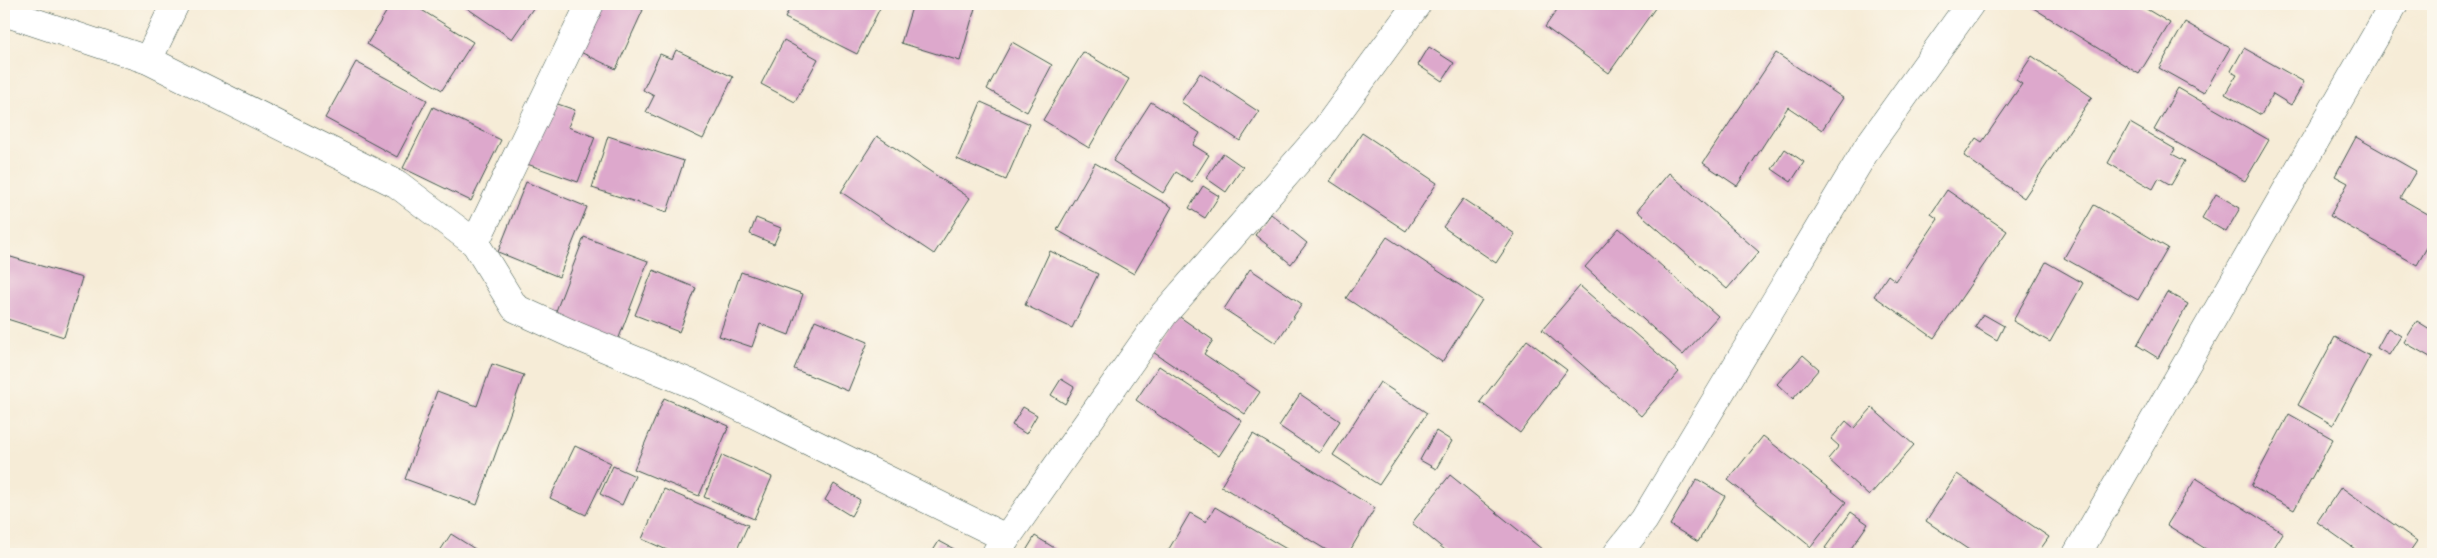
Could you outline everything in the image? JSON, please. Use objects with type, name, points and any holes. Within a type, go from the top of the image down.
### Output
[{"type":"street","points":[[148,60],[175,4]]},
{"type":"street","points":[[475,243],[590,4]]},
{"type":"street","points":[[4,12],[148,60],[396,184],[475,243],[515,308],[574,335],[697,386],[1001,546],[1164,314],[1325,130],[1417,4]]},
{"type":"street","points":[[1617,554],[1644,520],[1870,145],[1970,4]]},
{"type":"street","points":[[2077,554],[2394,4]]},
{"type":"building","points":[[391,4],[412,4],[473,42],[442,90],[367,44]]},
{"type":"building","points":[[461,4],[536,4],[512,39]]},
{"type":"building","points":[[598,4],[631,4],[643,10],[616,69],[576,50]]},
{"type":"building","points":[[792,4],[882,4],[857,54],[785,18]]},
{"type":"building","points":[[913,4],[962,4],[975,8],[960,61],[901,43]]},
{"type":"building","points":[[1561,4],[1658,4],[1609,73],[1545,27]]},
{"type":"building","points":[[2027,4],[2138,4],[2170,23],[2139,74]]},
{"type":"building","points":[[2185,22],[2230,48],[2204,93],[2159,68]]},
{"type":"building","points":[[784,40],[818,59],[795,102],[761,84]]},
{"type":"building","points":[[1012,42],[1052,65],[1027,112],[987,89]]},
{"type":"building","points":[[1429,47],[1454,63],[1442,81],[1418,65]]},
{"type":"building","points":[[2244,48],[2304,82],[2291,105],[2273,94],[2261,115],[2225,94],[2237,74],[2231,71]]},
{"type":"building","points":[[676,50],[733,77],[703,139],[646,112],[654,96],[643,90],[660,54],[672,59]]},
{"type":"building","points":[[1083,52],[1129,79],[1089,148],[1043,120]]},
{"type":"building","points":[[1776,53],[1843,98],[1822,130],[1788,107],[1737,186],[1703,163]]},
{"type":"building","points":[[2032,56],[2092,97],[2024,198],[1964,156],[1976,138],[1982,142],[2022,84],[2016,80]]},
{"type":"building","points":[[356,62],[427,100],[397,157],[325,118]]},
{"type":"building","points":[[1200,73],[1259,112],[1240,141],[1181,102]]},
{"type":"building","points":[[2178,88],[2269,140],[2245,181],[2154,130]]},
{"type":"building","points":[[549,101],[575,110],[568,127],[595,137],[578,182],[527,164]]},
{"type":"building","points":[[981,102],[1030,124],[1006,180],[957,159]]},
{"type":"building","points":[[1151,102],[1200,133],[1193,145],[1209,155],[1192,182],[1176,172],[1163,193],[1113,161]]},
{"type":"building","points":[[433,107],[501,140],[471,201],[403,168]]},
{"type":"building","points":[[2130,123],[2175,149],[2172,154],[2185,161],[2171,185],[2159,178],[2153,189],[2108,163]]},
{"type":"building","points":[[1362,133],[1437,183],[1406,231],[1330,181]]},
{"type":"building","points":[[608,136],[684,161],[667,212],[592,188]]},
{"type":"building","points":[[877,136],[970,198],[934,254],[841,192]]},
{"type":"building","points":[[2356,137],[2416,171],[2400,198],[2433,217],[2433,237],[2417,265],[2330,216],[2348,183],[2335,176]]},
{"type":"building","points":[[1785,149],[1804,162],[1791,182],[1772,169]]},
{"type":"building","points":[[1223,153],[1243,167],[1226,192],[1206,178]]},
{"type":"building","points":[[1095,163],[1172,207],[1134,274],[1057,230]]},
{"type":"building","points":[[1669,173],[1759,252],[1727,289],[1637,211]]},
{"type":"building","points":[[526,182],[587,207],[559,277],[498,252]]},
{"type":"building","points":[[1203,186],[1219,196],[1205,218],[1189,208]]},
{"type":"building","points":[[1947,190],[2007,231],[1934,338],[1874,296],[1888,275],[1896,281],[1938,219],[1931,214]]},
{"type":"building","points":[[2216,194],[2240,208],[2226,232],[2202,218]]},
{"type":"building","points":[[1463,199],[1515,234],[1496,263],[1443,227]]},
{"type":"building","points":[[2094,205],[2168,248],[2138,300],[2064,258]]},
{"type":"building","points":[[1271,214],[1307,243],[1291,264],[1255,235]]},
{"type":"building","points":[[756,218],[781,228],[774,244],[750,234]]},
{"type":"building","points":[[1619,228],[1718,316],[1683,355],[1585,267]]},
{"type":"building","points":[[584,237],[648,261],[617,343],[553,319]]},
{"type":"building","points":[[1387,237],[1482,300],[1442,362],[1346,298]]},
{"type":"building","points":[[1050,251],[1098,274],[1072,328],[1025,305]]},
{"type":"building","points":[[4,255],[82,278],[64,337],[4,318]]},
{"type":"building","points":[[2046,262],[2083,283],[2050,342],[2013,321]]},
{"type":"building","points":[[1250,269],[1302,304],[1276,343],[1224,309]]},
{"type":"building","points":[[653,270],[696,288],[679,332],[635,315]]},
{"type":"building","points":[[741,272],[803,294],[789,335],[760,324],[752,347],[719,336]]},
{"type":"building","points":[[1580,286],[1679,372],[1641,416],[1542,330]]},
{"type":"building","points":[[2167,292],[2188,304],[2158,358],[2137,345]]},
{"type":"building","points":[[1983,314],[2004,326],[1997,340],[1975,327]]},
{"type":"building","points":[[1177,315],[1213,340],[1204,354],[1260,392],[1245,414],[1153,352]]},
{"type":"building","points":[[815,320],[868,342],[848,391],[794,369]]},
{"type":"building","points":[[2417,321],[2433,331],[2433,351],[2430,357],[2404,342]]},
{"type":"building","points":[[2388,328],[2401,336],[2389,355],[2377,348]]},
{"type":"building","points":[[2335,337],[2370,356],[2333,425],[2298,405]]},
{"type":"building","points":[[1527,340],[1567,370],[1520,433],[1480,402]]},
{"type":"building","points":[[1803,355],[1819,369],[1793,399],[1777,384]]},
{"type":"building","points":[[492,364],[524,375],[477,505],[405,479],[437,391],[477,406]]},
{"type":"building","points":[[1159,366],[1242,421],[1219,456],[1136,400]]},
{"type":"building","points":[[1061,379],[1074,387],[1065,404],[1051,395]]},
{"type":"building","points":[[1380,382],[1427,413],[1379,485],[1333,455]]},
{"type":"building","points":[[1300,394],[1340,421],[1319,453],[1279,426]]},
{"type":"building","points":[[664,398],[729,426],[699,496],[634,469]]},
{"type":"building","points":[[1023,407],[1037,415],[1026,434],[1012,425]]},
{"type":"building","points":[[1872,408],[1914,445],[1869,496],[1828,459],[1839,446],[1831,439],[1846,421],[1854,428]]},
{"type":"building","points":[[2289,414],[2333,439],[2294,510],[2251,486]]},
{"type":"building","points":[[1436,431],[1452,441],[1436,469],[1420,460]]},
{"type":"building","points":[[1253,434],[1375,508],[1348,554],[1333,554],[1221,486]]},
{"type":"building","points":[[1763,436],[1846,502],[1811,547],[1728,480]]},
{"type":"building","points":[[575,446],[611,463],[586,515],[550,498]]},
{"type":"building","points":[[722,455],[772,477],[754,519],[704,497]]},
{"type":"building","points":[[613,466],[635,476],[622,505],[600,494]]},
{"type":"building","points":[[1957,474],[2049,537],[2037,554],[1975,554],[1926,521]]},
{"type":"building","points":[[1450,475],[1548,554],[1450,554],[1412,523]]},
{"type":"building","points":[[2196,478],[2283,533],[2270,554],[2214,554],[2167,525]]},
{"type":"building","points":[[1697,479],[1725,496],[1698,542],[1670,525]]},
{"type":"building","points":[[834,484],[860,500],[851,516],[825,500]]},
{"type":"building","points":[[2341,487],[2417,541],[2408,554],[2362,554],[2317,522]]},
{"type":"building","points":[[664,489],[748,525],[735,554],[676,554],[642,539]]},
{"type":"building","points":[[1215,507],[1295,554],[1166,554],[1190,513],[1206,522]]},
{"type":"building","points":[[1851,512],[1868,524],[1847,554],[1834,554],[1825,548]]},
{"type":"building","points":[[451,534],[483,554],[438,554]]},
{"type":"building","points":[[1035,536],[1056,549],[1053,554],[1024,554]]},
{"type":"building","points":[[939,541],[954,549],[951,554],[931,554]]}]
